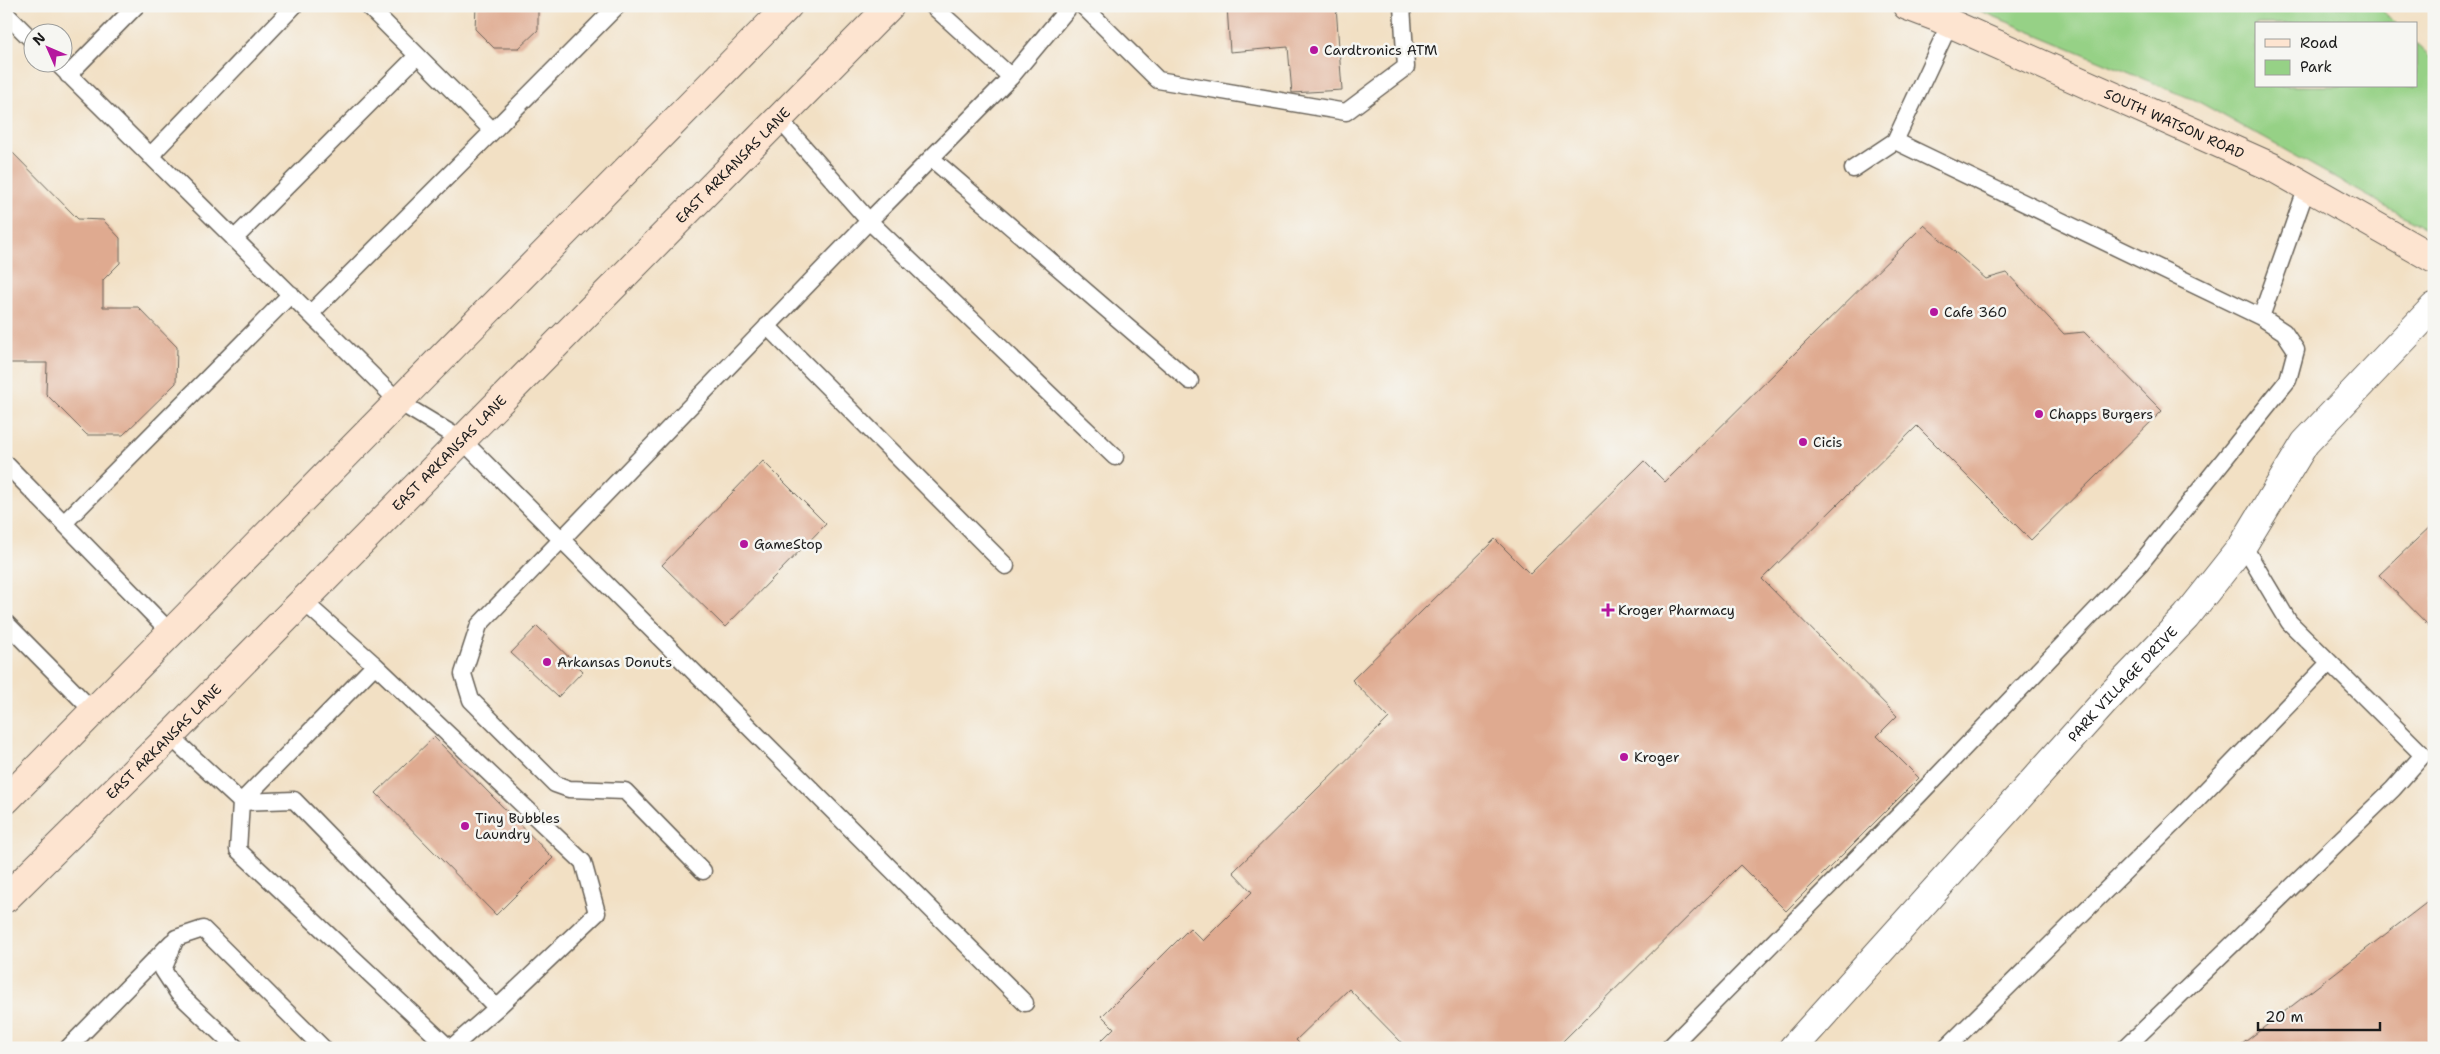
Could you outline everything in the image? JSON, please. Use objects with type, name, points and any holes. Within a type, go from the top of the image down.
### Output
[{"type":"main road","points":[[6,800],[788,6]]},
{"type":"main road","name":"EAST ARKANSAS LANE","points":[[6,898],[170,736],[890,6]]},
{"type":"main road","name":"SOUTH WATSON ROAD","points":[[1907,6],[1950,23],[2272,167],[2434,259]]},
{"type":"street","name":"PARK VILLAGE DRIVE","points":[[1793,1048],[2100,706],[2186,617],[2243,545],[2305,443],[2434,307]]},
{"type":"lane","points":[[68,75],[136,6]]},
{"type":"lane","points":[[150,156],[294,6]]},
{"type":"lane","points":[[368,6],[493,131]]},
{"type":"lane","points":[[310,314],[617,6]]},
{"type":"lane","points":[[933,6],[1011,77]]},
{"type":"lane","points":[[703,871],[625,791],[569,789],[555,784],[471,700],[463,674],[478,625],[766,326],[1011,77],[1070,6]]},
{"type":"lane","points":[[1083,6],[1158,80],[1346,112],[1406,67],[1402,6]]},
{"type":"lane","points":[[6,14],[22,30]]},
{"type":"lane","points":[[1853,169],[1895,141],[1950,23]]},
{"type":"lane","points":[[234,239],[417,56]]},
{"type":"lane","points":[[65,72],[399,402],[462,440],[1024,1003]]},
{"type":"lane","points":[[780,119],[869,221],[1115,457]]},
{"type":"lane","points":[[1669,1048],[1919,795],[2140,564],[2288,380],[2296,350],[2284,332],[2261,317],[1895,141]]},
{"type":"lane","points":[[931,158],[1190,381]]},
{"type":"lane","points":[[2261,317],[2307,187]]},
{"type":"lane","points":[[64,523],[291,294]]},
{"type":"lane","points":[[766,326],[1006,566]]},
{"type":"lane","points":[[6,464],[172,633]]},
{"type":"lane","points":[[2126,1048],[2393,789],[2428,760],[2328,663],[2289,622],[2243,545]]},
{"type":"lane","points":[[303,601],[375,665],[583,862],[597,913],[497,1008],[450,1048],[238,850],[241,802],[375,665]]},
{"type":"lane","points":[[6,623],[94,712]]},
{"type":"lane","points":[[1946,1048],[2184,813],[2328,663]]},
{"type":"lane","points":[[170,736],[241,802],[294,800],[497,1008]]},
{"type":"lane","points":[[68,1048],[176,938],[203,929],[323,1048]]},
{"type":"lane","points":[[176,938],[163,970],[178,993],[236,1048]]},
{"type":"green space","points":[[1969,6],[2378,6],[2394,22],[2255,22],[2255,88],[2418,88],[2418,46],[2434,61],[2434,236],[2418,224],[2199,102]]},
{"type":"building","points":[[476,6],[538,6],[538,30],[519,48],[494,48],[475,29]]},
{"type":"building","name":"Cardtronics ATM","points":[[1227,6],[1336,6],[1342,90],[1292,93],[1288,47],[1230,52]]},
{"type":"building","points":[[6,146],[78,219],[103,220],[120,238],[120,263],[103,280],[103,307],[138,307],[177,347],[176,383],[123,435],[87,435],[46,394],[47,363],[6,363]]},
{"type":"building","name":"Kroger","points":[[1924,225],[1986,279],[2007,273],[2064,334],[2084,332],[2162,411],[2031,540],[1917,426],[1762,579],[1897,716],[1877,736],[1919,778],[1786,911],[1740,865],[1556,1048],[1407,1048],[1349,989],[1296,1040],[1304,1048],[1094,1048],[1114,1028],[1102,1016],[1190,928],[1203,941],[1252,892],[1233,872],[1389,718],[1352,680],[1495,539],[1530,574],[1644,461],[1665,482]]},
{"type":"building","name":"GameStop","points":[[763,461],[826,524],[725,627],[662,565]]},
{"type":"building","points":[[2434,523],[2434,631],[2379,575]]},
{"type":"building","name":"Arkansas Donuts","points":[[537,626],[583,671],[558,697],[511,653]]},
{"type":"building","name":"Tiny Bubbles Laundry","points":[[434,737],[553,858],[496,915],[376,793]]},
{"type":"building","points":[[2434,897],[2434,1037],[2419,1048],[2237,1048]]},
{"type":"place","name":"Cardtronics ATM","points":[[1314,50]]},
{"type":"place","name":"Cafe 360","points":[[1934,312]]},
{"type":"place","name":"Chapps Burgers","points":[[2039,414]]},
{"type":"place","name":"Cicis","points":[[1803,442]]},
{"type":"place","name":"GameStop","points":[[744,544]]},
{"type":"place","name":"Kroger Pharmacy","points":[[1608,610]]},
{"type":"place","name":"Arkansas Donuts","points":[[547,662]]},
{"type":"place","name":"Kroger","points":[[1624,757]]},
{"type":"place","name":"Tiny Bubbles Laundry","points":[[465,826]]}]
